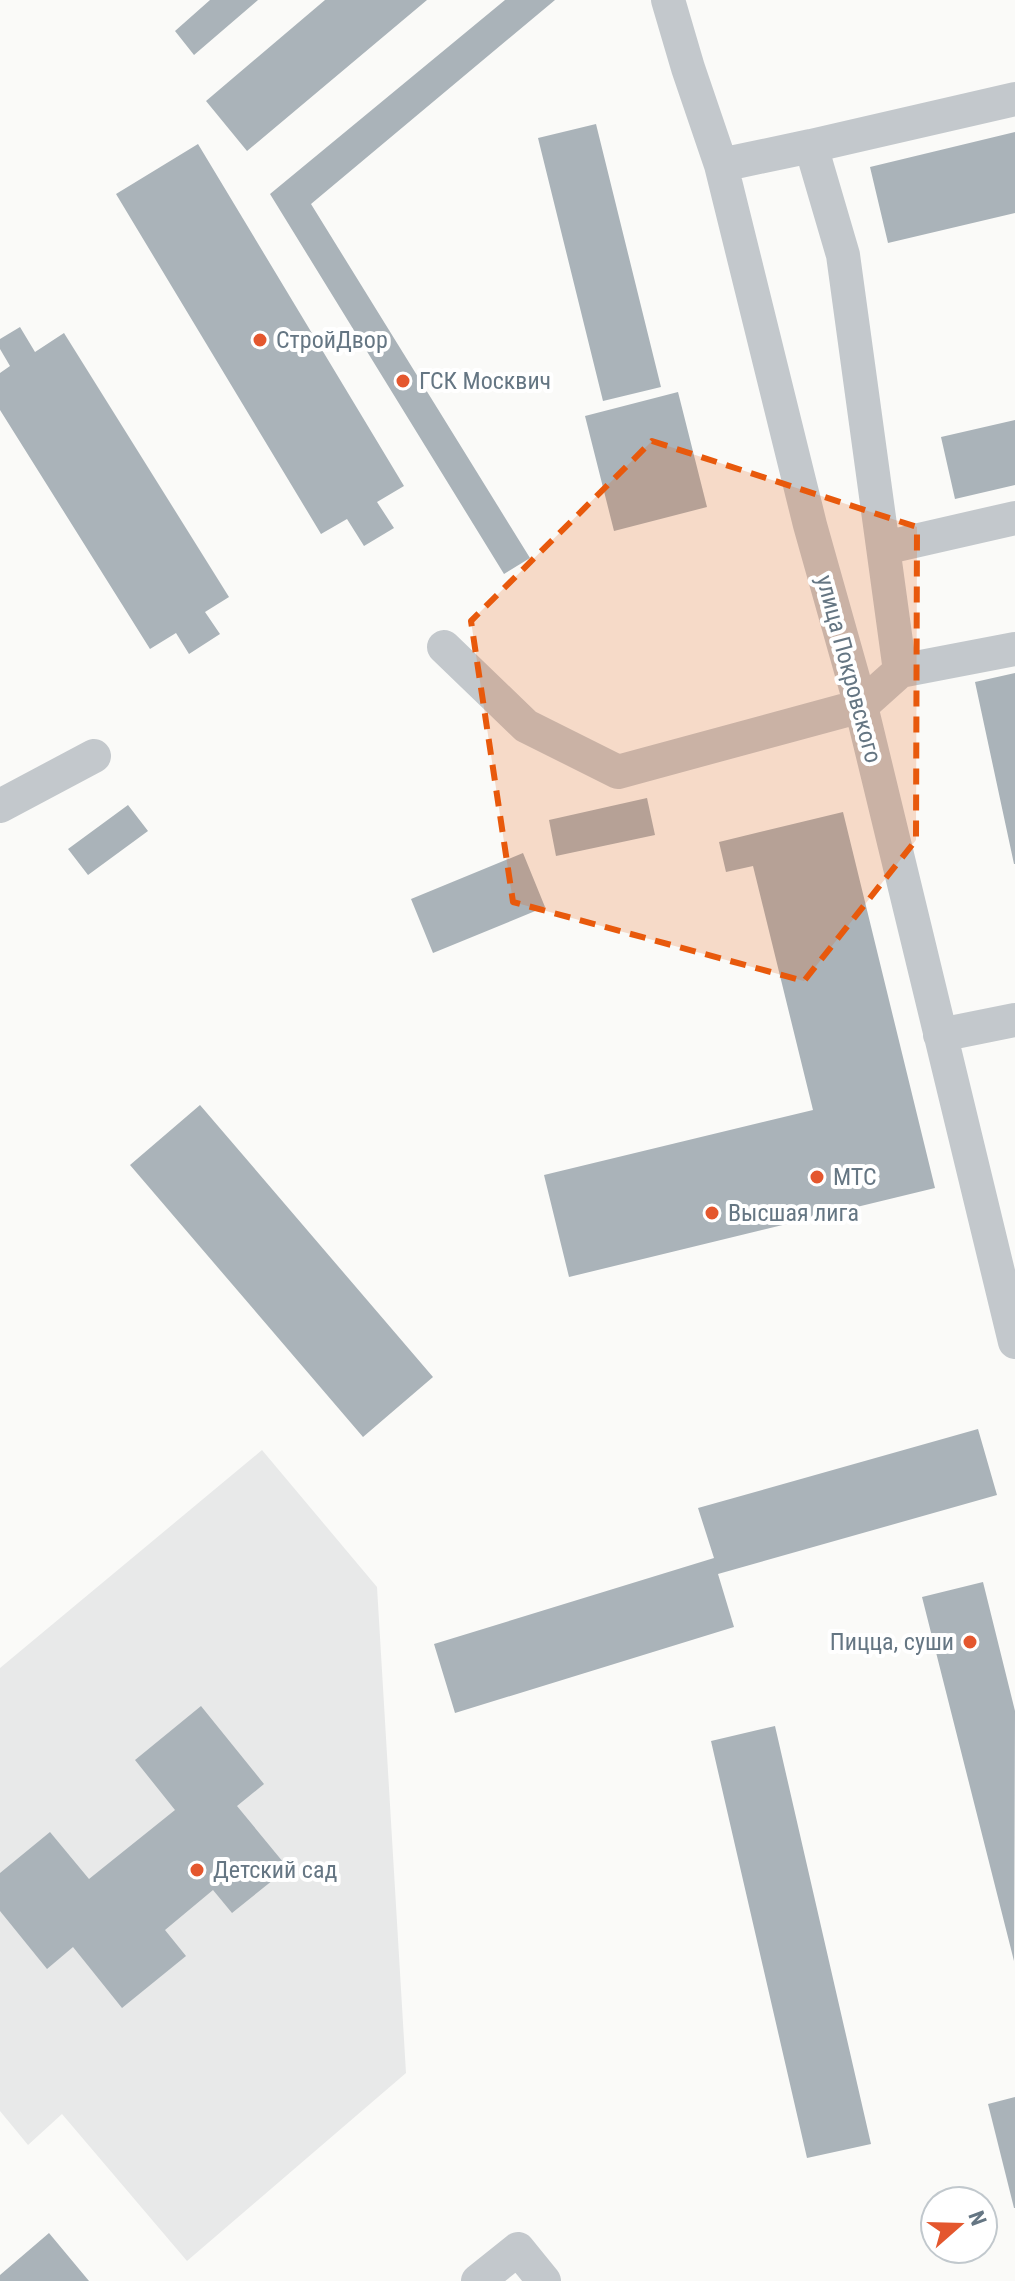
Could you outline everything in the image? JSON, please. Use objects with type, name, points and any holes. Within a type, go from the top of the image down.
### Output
[{"type":"street","points":[[643,0],[688,68]]},
{"type":"street","name":"улица Покровского","points":[[668,0],[721,165],[810,525],[861,706],[1015,1342]]},
{"type":"street","points":[[721,165],[1015,99]]},
{"type":"street","points":[[811,146],[843,255],[900,671]]},
{"type":"street","points":[[884,548],[1015,518]]},
{"type":"street","points":[[444,647],[526,726],[618,772],[861,706],[900,671],[1015,649]]},
{"type":"street","points":[[0,806],[94,756]]},
{"type":"street","points":[[940,1035],[1015,1020]]},
{"type":"street","points":[[478,2281],[518,2249],[544,2281]]},
{"type":"highlighted area","points":[[652,441],[917,527],[916,840],[804,981],[513,902],[471,621]]},
{"type":"shaded area","name":"Детский сад","points":[[262,1450],[377,1587],[406,2073],[187,2261],[62,2114],[28,2145],[0,2111],[0,1668]]},
{"type":"building","points":[[210,0],[258,0],[194,55],[175,31]]},
{"type":"building","points":[[325,0],[427,0],[247,151],[206,101]]},
{"type":"building","name":"ГСК Москвич","points":[[505,0],[555,0],[311,204],[530,558],[504,574],[270,194]]},
{"type":"building","points":[[596,124],[661,387],[603,401],[538,138]]},
{"type":"building","points":[[1015,132],[1015,213],[888,243],[870,167]]},
{"type":"building","name":"СтройДвор","points":[[198,144],[404,486],[377,502],[394,528],[364,546],[347,519],[321,534],[116,194]]},
{"type":"building","points":[[20,327],[35,352],[64,333],[229,597],[205,612],[220,634],[189,654],[176,633],[150,649],[0,410],[0,373],[10,366],[0,349],[0,339]]},
{"type":"building","points":[[678,392],[707,507],[614,531],[585,416]]},
{"type":"building","points":[[1015,420],[1015,485],[955,499],[941,437]]},
{"type":"building","points":[[1015,673],[1015,864],[1014,864],[975,682]]},
{"type":"building","points":[[647,798],[655,835],[556,856],[549,820]]},
{"type":"building","points":[[128,805],[148,831],[88,875],[68,849]]},
{"type":"building","points":[[843,812],[935,1188],[569,1277],[544,1175],[813,1110],[753,866],[726,872],[719,842]]},
{"type":"building","points":[[523,853],[545,907],[433,953],[411,899]]},
{"type":"building","points":[[200,1105],[433,1377],[363,1437],[130,1165]]},
{"type":"building","points":[[978,1429],[997,1495],[718,1574],[734,1627],[455,1713],[434,1644],[714,1558],[698,1508]]},
{"type":"building","points":[[983,1582],[1015,1711],[1014,1961],[922,1597]]},
{"type":"building","points":[[201,1706],[264,1784],[237,1806],[288,1868],[232,1913],[213,1890],[165,1930],[186,1956],[122,2008],[73,1947],[47,1969],[0,1911],[0,1873],[50,1832],[89,1879],[175,1810],[135,1760]]},
{"type":"building","points":[[775,1726],[871,2144],[807,2158],[711,1741]]},
{"type":"building","points":[[1015,2097],[1015,2208],[1014,2208],[988,2104]]},
{"type":"building","points":[[49,2233],[89,2281],[0,2281],[0,2275]]},
{"type":"place","name":"СтройДвор","points":[[260,340]]},
{"type":"place","name":"ГСК Москвич","points":[[403,381]]},
{"type":"place","name":"МТС","points":[[817,1177]]},
{"type":"place","name":"Высшая лига","points":[[712,1213]]},
{"type":"place","name":"Пицца, суши","points":[[970,1642]]},
{"type":"place","name":"Детский сад","points":[[197,1870]]}]
